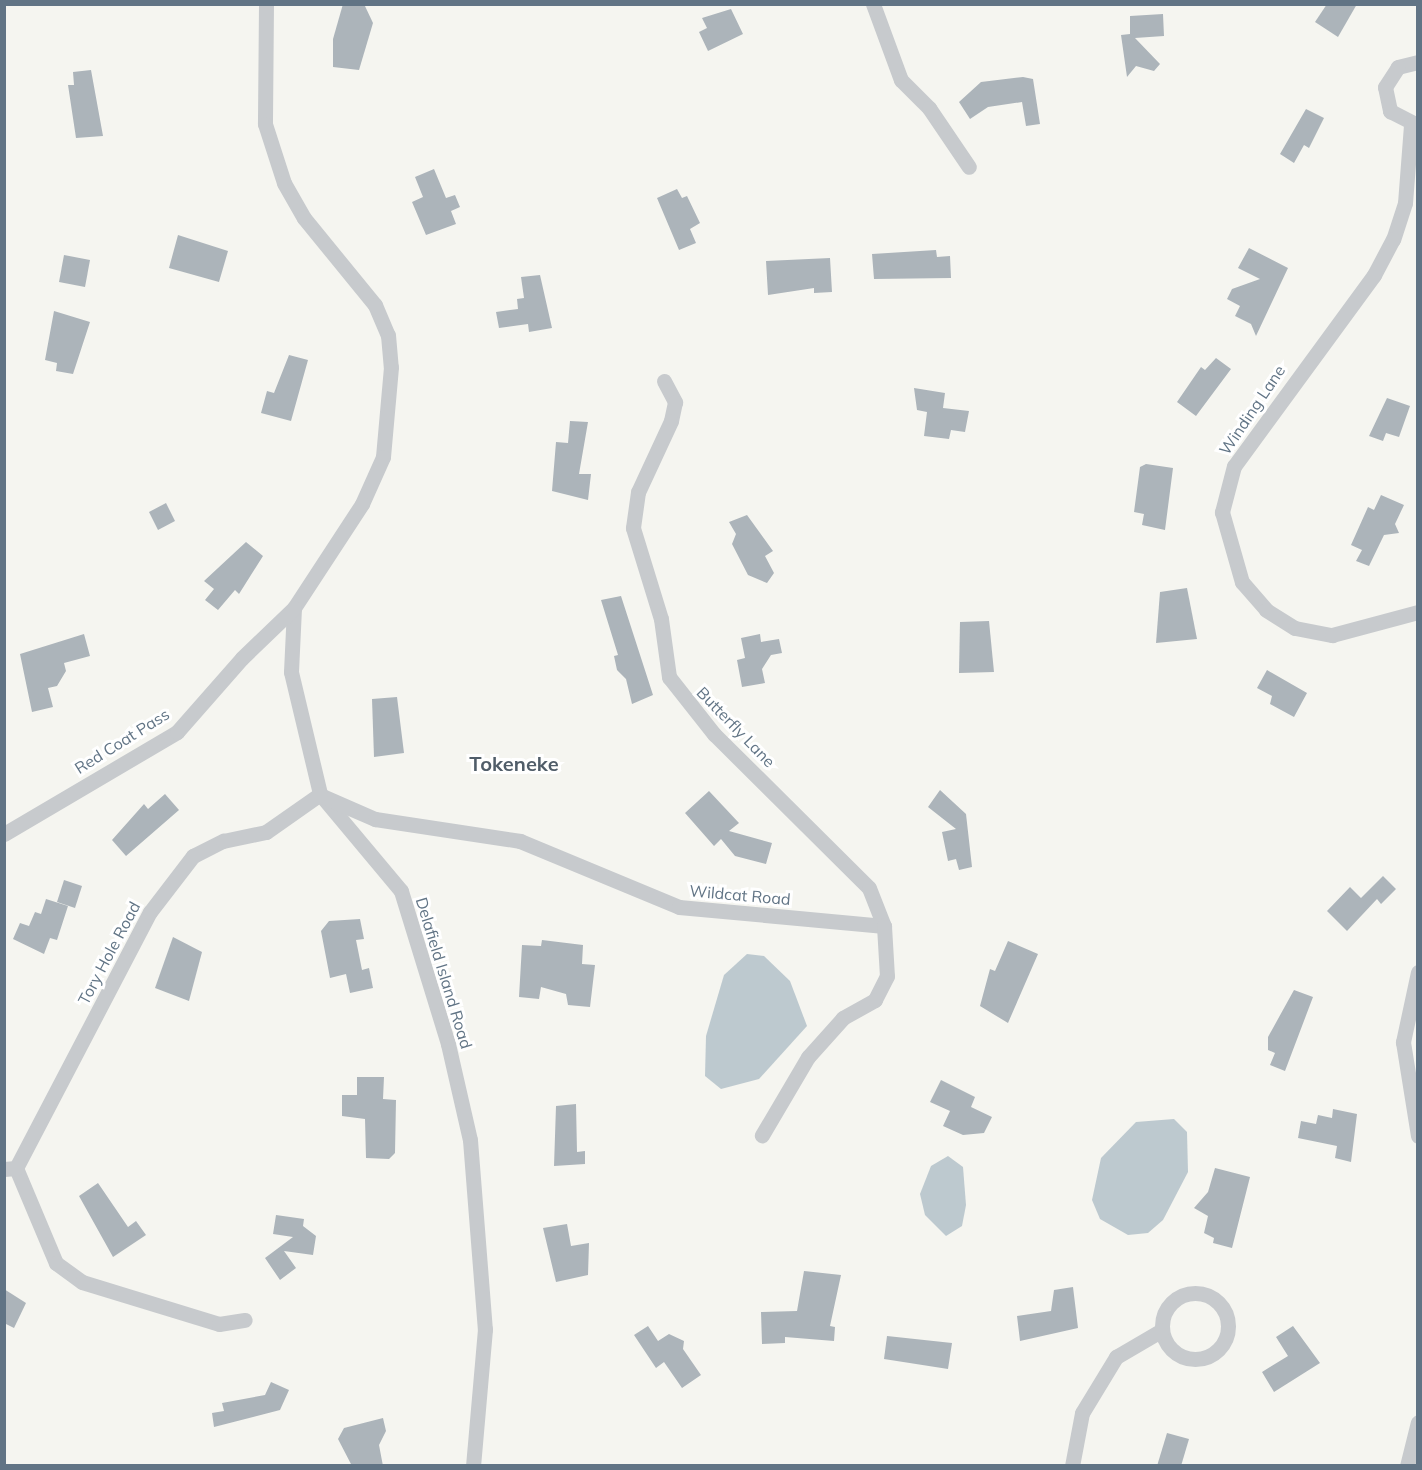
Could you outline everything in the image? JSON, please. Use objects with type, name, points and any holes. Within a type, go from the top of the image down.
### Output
[{"type":"street","points":[[266,4],[265,124],[284,183],[304,219],[375,305],[388,335],[391,367],[383,457],[362,504],[294,608]]},
{"type":"street","points":[[873,4],[901,80],[929,108],[969,167]]},
{"type":"street","name":"Winding Lane","points":[[1418,62],[1398,67],[1385,87],[1390,111],[1414,125],[1406,203],[1394,239],[1374,275],[1234,466],[1222,512],[1242,582],[1266,610],[1295,628],[1332,635],[1418,612]]},
{"type":"street","name":"Butterfly Lane","points":[[664,381],[675,402],[671,422],[638,492],[633,528],[661,619],[669,677],[714,734],[869,888],[884,926]]},
{"type":"street","name":"Delafield Island Road","points":[[294,608],[291,672],[320,794],[401,891],[451,1054],[470,1140],[485,1318],[473,1466]]},
{"type":"street","name":"Red Coat Pass","points":[[4,834],[177,732],[242,658],[294,608]]},
{"type":"street","name":"Wildcat Road","points":[[320,794],[375,819],[520,841],[679,907],[884,926]]},
{"type":"street","name":"Tory Hole Road","points":[[245,1320],[219,1324],[82,1282],[56,1263],[10,1168],[150,912],[194,856],[224,841],[266,832],[320,794]]},
{"type":"street","points":[[762,1135],[808,1057],[843,1018],[875,1000],[887,976],[884,926]]},
{"type":"street","points":[[1418,972],[1403,1042],[1418,1136]]},
{"type":"street","points":[[1072,1466],[1082,1413],[1116,1357],[1162,1330],[1169,1305],[1191,1292],[1216,1299],[1229,1321],[1222,1346],[1200,1359],[1175,1352],[1162,1330]]},
{"type":"street","points":[[1407,1466],[1418,1422]]},
{"type":"shaded area","points":[[747,954],[764,956],[790,981],[807,1026],[759,1079],[721,1089],[705,1076],[706,1036],[724,975]]},
{"type":"shaded area","points":[[1174,1119],[1187,1132],[1188,1172],[1163,1220],[1148,1233],[1128,1235],[1100,1219],[1092,1200],[1101,1158],[1136,1122]]},
{"type":"shaded area","points":[[948,1156],[963,1167],[966,1205],[962,1226],[946,1236],[925,1215],[920,1194],[931,1166]]},
{"type":"building","points":[[343,4],[364,4],[373,23],[359,70],[333,67],[333,39]]},
{"type":"building","points":[[1327,4],[1357,4],[1338,37],[1315,22]]},
{"type":"building","points":[[731,9],[743,34],[708,51],[699,32],[707,28],[702,18]]},
{"type":"building","points":[[1163,14],[1164,36],[1135,38],[1160,64],[1154,71],[1136,66],[1127,77],[1121,35],[1130,34],[1130,16]]},
{"type":"building","points":[[91,70],[103,136],[76,138],[68,85],[74,85],[73,72]]},
{"type":"building","points":[[1023,77],[1033,79],[1040,124],[1026,126],[1022,102],[988,107],[970,119],[959,102],[981,82]]},
{"type":"building","points":[[1306,109],[1324,118],[1309,148],[1304,145],[1294,163],[1280,154]]},
{"type":"building","points":[[434,169],[446,198],[455,195],[460,207],[451,211],[456,224],[426,235],[412,202],[423,197],[415,177]]},
{"type":"building","points":[[677,189],[682,198],[687,196],[700,223],[690,229],[696,243],[679,250],[657,198]]},
{"type":"building","points":[[178,235],[228,251],[219,282],[169,268]]},
{"type":"building","points":[[1249,248],[1288,268],[1256,336],[1251,324],[1235,316],[1240,306],[1227,299],[1232,289],[1260,279],[1238,268]]},
{"type":"building","points":[[936,250],[937,257],[950,256],[951,278],[874,279],[872,254]]},
{"type":"building","points":[[64,255],[90,260],[85,287],[59,282]]},
{"type":"building","points":[[830,258],[832,292],[814,293],[814,288],[768,295],[766,261]]},
{"type":"building","points":[[540,275],[552,328],[529,332],[528,324],[499,328],[496,312],[518,309],[517,299],[524,298],[521,277]]},
{"type":"building","points":[[54,311],[90,322],[73,374],[56,371],[57,363],[45,360]]},
{"type":"building","points":[[289,355],[308,360],[291,421],[261,413],[267,391],[274,393]]},
{"type":"building","points":[[1216,358],[1231,369],[1196,416],[1177,402],[1201,367],[1205,370]]},
{"type":"building","points":[[914,388],[945,393],[943,408],[969,411],[965,432],[951,430],[949,439],[924,436],[927,412],[917,410]]},
{"type":"building","points":[[1387,398],[1410,406],[1399,437],[1386,433],[1383,441],[1369,436]]},
{"type":"building","points":[[570,421],[588,422],[579,474],[591,474],[588,500],[552,491],[556,442],[568,443]]},
{"type":"building","points":[[1146,464],[1173,468],[1165,530],[1142,525],[1144,514],[1134,512],[1140,467]]},
{"type":"building","points":[[1381,495],[1404,505],[1395,524],[1399,533],[1384,535],[1369,566],[1356,561],[1362,550],[1351,545],[1368,507],[1374,510]]},
{"type":"building","points":[[166,503],[175,521],[158,530],[149,512]]},
{"type":"building","points":[[747,515],[773,551],[765,556],[774,573],[767,583],[748,575],[732,544],[736,534],[729,522]]},
{"type":"building","points":[[246,542],[263,556],[239,594],[235,590],[218,610],[205,600],[214,589],[204,581]]},
{"type":"building","points":[[1187,588],[1197,639],[1156,643],[1160,592]]},
{"type":"building","points":[[621,596],[653,695],[632,704],[626,679],[617,670],[614,656],[618,655],[601,600]]},
{"type":"building","points":[[989,621],[994,672],[959,673],[960,622]]},
{"type":"building","points":[[84,634],[90,656],[64,663],[66,671],[57,686],[48,688],[53,707],[32,712],[20,654]]},
{"type":"building","points":[[760,634],[761,642],[779,639],[782,653],[771,655],[762,669],[765,683],[742,687],[737,660],[745,658],[741,638]]},
{"type":"building","points":[[1267,670],[1307,693],[1294,717],[1270,704],[1272,696],[1257,688]]},
{"type":"building","points":[[397,697],[404,753],[374,757],[372,699]]},
{"type":"building","points":[[940,790],[966,814],[972,867],[959,870],[956,859],[948,861],[942,832],[956,829],[928,807]]},
{"type":"building","points":[[709,791],[739,823],[729,831],[772,843],[766,864],[735,856],[721,839],[714,846],[685,813]]},
{"type":"building","points":[[165,794],[179,810],[126,856],[112,840],[144,804],[148,809]]},
{"type":"building","points":[[1383,876],[1396,889],[1381,904],[1377,899],[1347,931],[1327,911],[1350,887],[1361,898]]},
{"type":"building","points":[[64,880],[82,886],[75,908],[57,902]]},
{"type":"building","points":[[46,899],[68,906],[57,940],[50,938],[44,954],[13,939],[20,923],[29,926],[35,912],[41,914]]},
{"type":"building","points":[[360,919],[364,939],[356,940],[362,970],[369,968],[373,988],[350,993],[346,974],[330,978],[321,931],[329,921]]},
{"type":"building","points":[[173,937],[202,952],[189,1001],[155,988]]},
{"type":"building","points":[[542,940],[583,945],[582,964],[595,965],[590,1007],[568,1005],[566,994],[541,987],[539,999],[519,997],[522,945],[541,946]]},
{"type":"building","points":[[1008,941],[1038,954],[1008,1023],[980,1006],[990,969],[995,971]]},
{"type":"building","points":[[1294,990],[1313,997],[1285,1071],[1270,1065],[1275,1053],[1268,1050],[1268,1037]]},
{"type":"building","points":[[357,1077],[384,1077],[383,1099],[396,1100],[395,1153],[389,1159],[366,1158],[365,1119],[342,1116],[342,1095],[357,1095]]},
{"type":"building","points":[[941,1080],[975,1097],[971,1107],[992,1117],[984,1133],[963,1135],[943,1126],[950,1111],[930,1102]]},
{"type":"building","points":[[576,1104],[577,1152],[585,1151],[585,1164],[554,1166],[556,1106]]},
{"type":"building","points":[[1333,1109],[1357,1114],[1351,1162],[1335,1158],[1337,1146],[1298,1138],[1301,1121],[1316,1124],[1318,1115],[1332,1118]]},
{"type":"building","points":[[1215,1168],[1250,1177],[1232,1248],[1213,1243],[1214,1238],[1204,1233],[1208,1216],[1194,1208],[1208,1192]]},
{"type":"building","points":[[98,1183],[128,1227],[136,1221],[146,1235],[113,1257],[79,1196]]},
{"type":"building","points":[[276,1215],[304,1219],[303,1226],[316,1236],[313,1255],[284,1251],[296,1268],[280,1280],[265,1258],[293,1237],[273,1234]]},
{"type":"building","points":[[567,1224],[571,1246],[589,1243],[588,1275],[556,1282],[543,1228]]},
{"type":"building","points":[[804,1271],[841,1275],[830,1326],[835,1327],[834,1341],[785,1337],[785,1343],[762,1344],[761,1312],[797,1311]]},
{"type":"building","points":[[1073,1287],[1078,1328],[1020,1341],[1017,1316],[1051,1311],[1054,1290]]},
{"type":"building","points":[[4,1289],[26,1303],[14,1328],[4,1323]]},
{"type":"building","points":[[648,1326],[658,1341],[669,1334],[684,1341],[683,1349],[701,1375],[682,1388],[664,1362],[656,1368],[634,1335]]},
{"type":"building","points":[[1293,1326],[1320,1363],[1274,1392],[1262,1372],[1288,1356],[1276,1337]]},
{"type":"building","points":[[887,1336],[952,1343],[948,1369],[884,1359]]},
{"type":"building","points":[[271,1382],[289,1390],[280,1410],[214,1427],[212,1413],[224,1411],[222,1403],[265,1395]]},
{"type":"building","points":[[383,1418],[386,1431],[379,1445],[383,1466],[352,1466],[338,1439],[344,1428]]},
{"type":"building","points":[[1167,1433],[1189,1439],[1181,1466],[1157,1466]]},
{"type":"district","name":"Tokeneke","points":[[514,763]]}]
